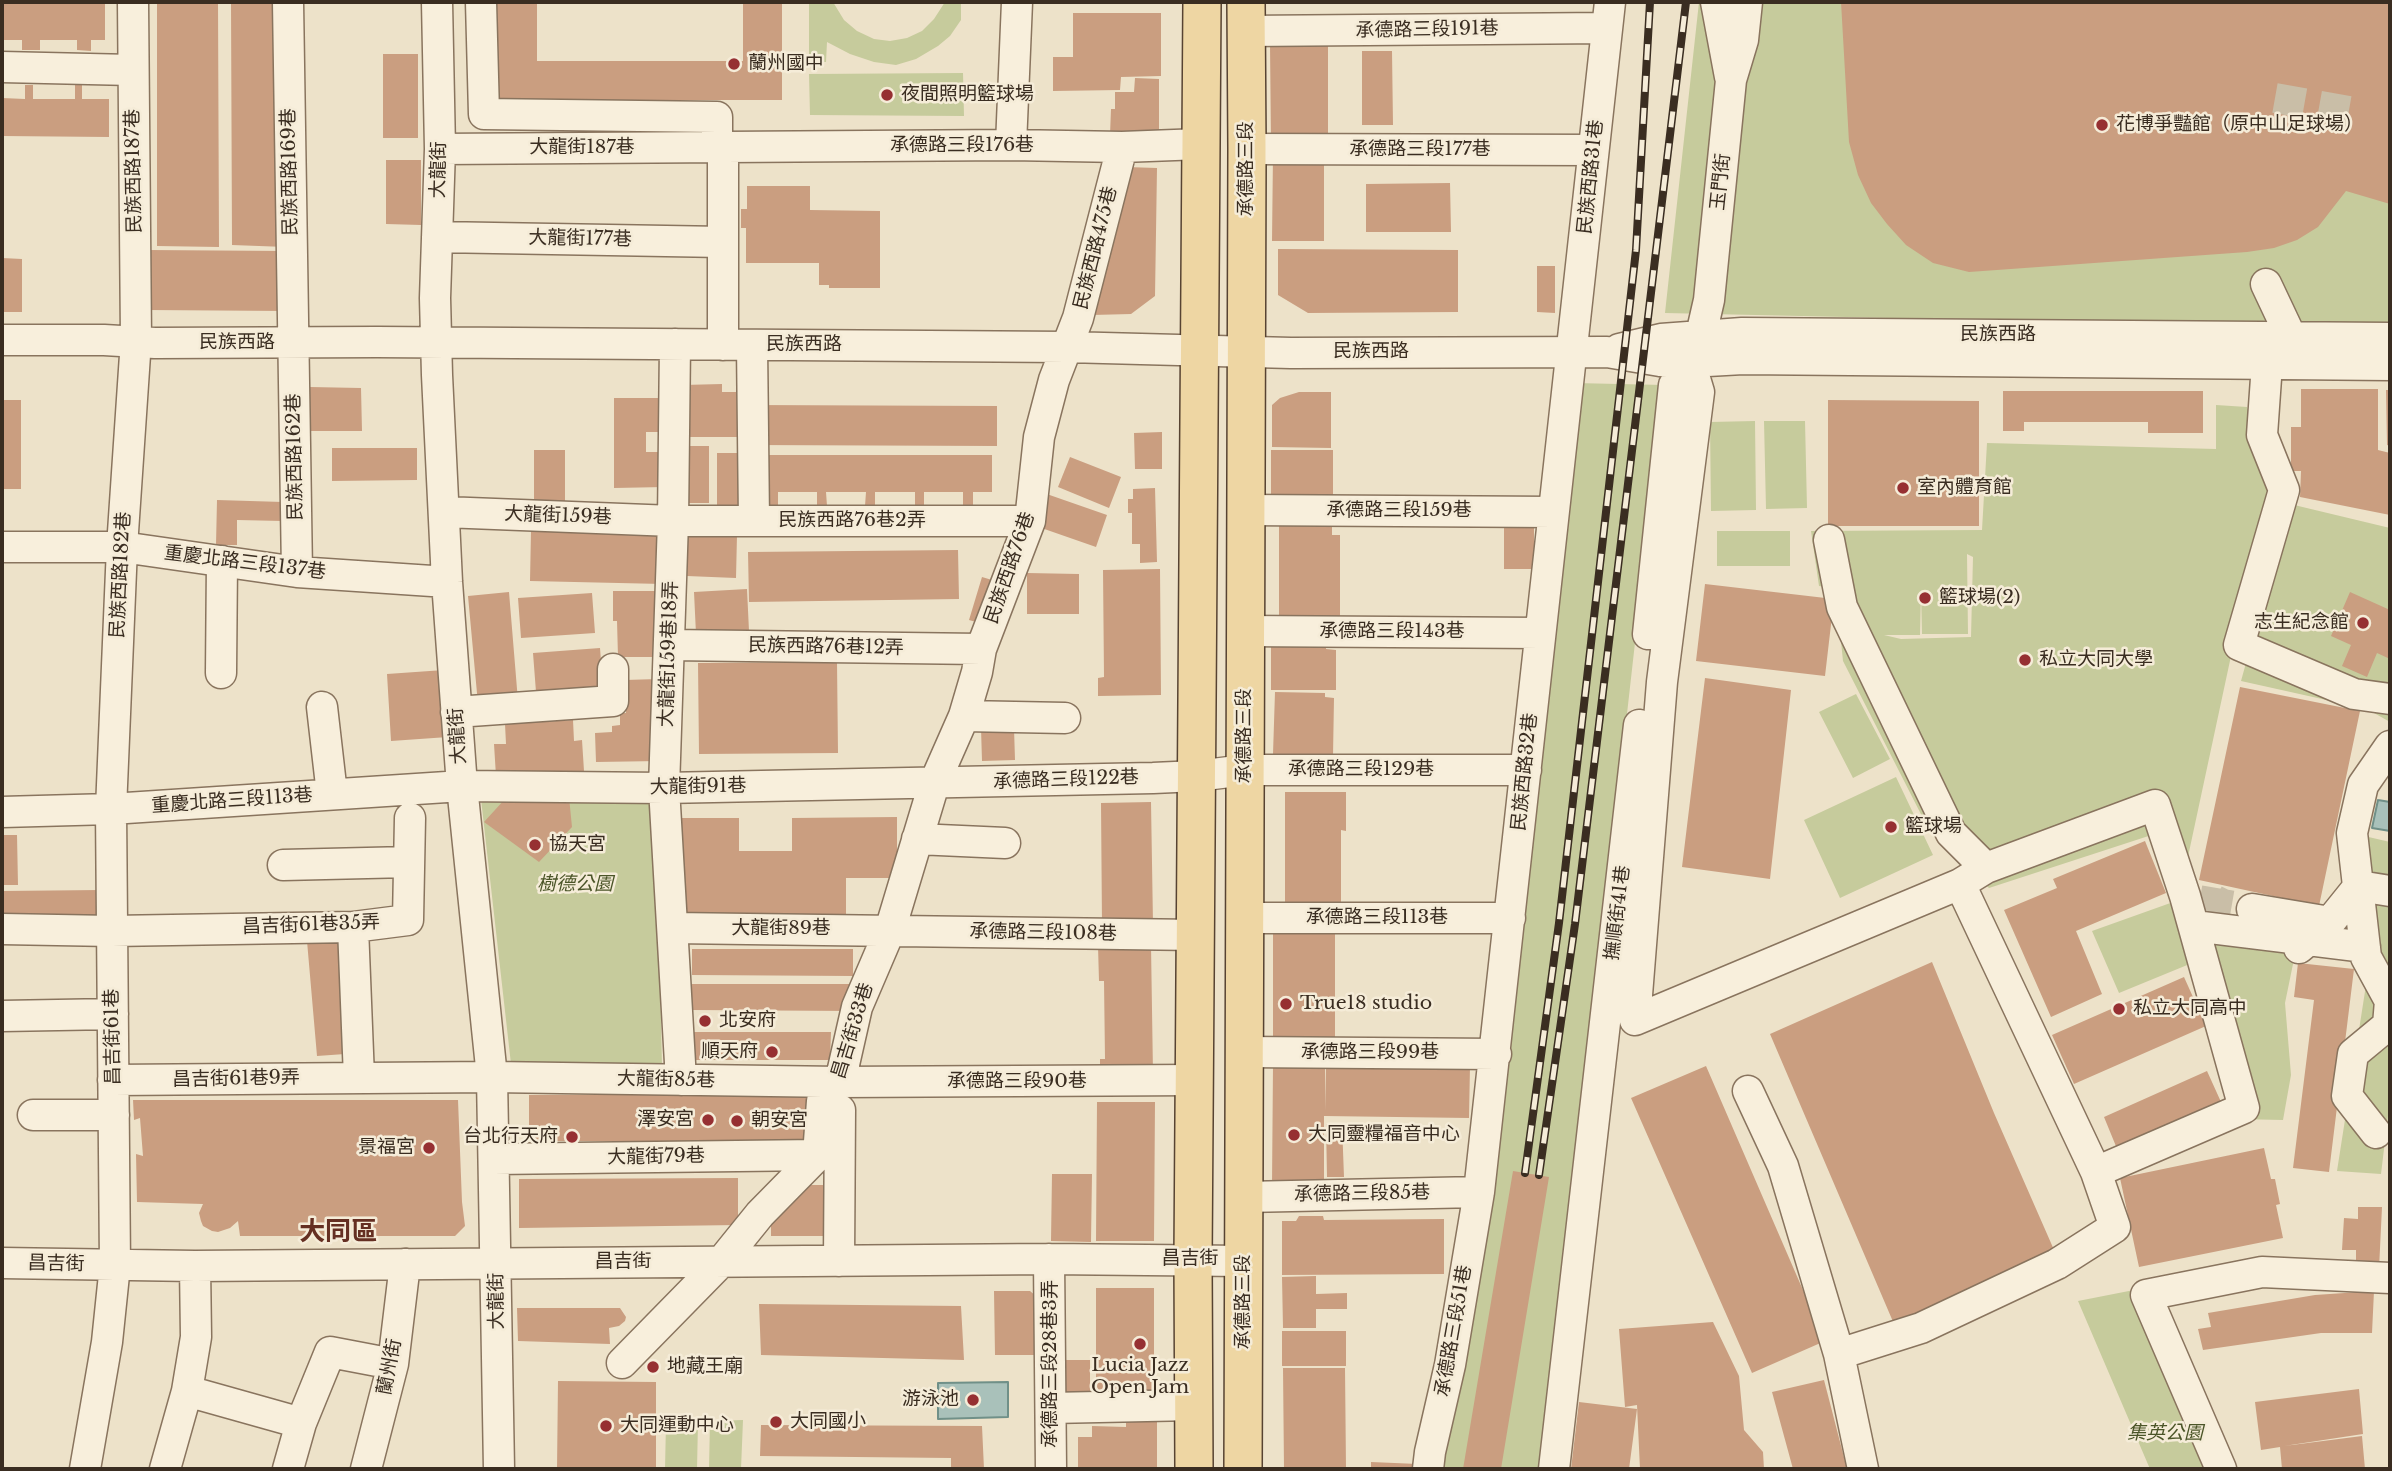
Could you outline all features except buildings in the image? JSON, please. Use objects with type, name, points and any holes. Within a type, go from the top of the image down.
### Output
[{"type":"main road","points":[[1194,1469],[1193,1259],[1202,2]]},
{"type":"main road","name":"承德路三段","points":[[1244,1469],[1246,16]]},
{"type":"street","name":"民族西路187巷","points":[[133,2],[136,340]]},
{"type":"street","name":"民族西路169巷","points":[[288,2],[293,342]]},
{"type":"street","name":"大龍街","points":[[437,2],[440,149],[436,343],[456,712],[492,1077],[497,1262],[497,1467]]},
{"type":"street","points":[[481,2],[484,114],[717,117],[723,242],[737,345],[754,521]]},
{"type":"street","points":[[1011,145],[1017,2]]},
{"type":"street","points":[[1716,2],[1731,80]]},
{"type":"street","name":"玉門街","points":[[1696,348],[1709,300],[1731,80],[1743,40],[1747,2]]},
{"type":"street","name":"承德路三段191巷","points":[[1246,16],[1609,15]]},
{"type":"street","name":"民族西路31巷","points":[[1572,352],[1609,15]]},
{"type":"street","points":[[2,67],[132,70]]},
{"type":"street","name":"承德路三段176巷","points":[[720,147],[1122,147],[1201,144]]},
{"type":"street","name":"大龍街187巷","points":[[440,149],[720,147]]},
{"type":"street","name":"民族西路475巷","points":[[1066,347],[1078,318],[1122,147]]},
{"type":"street","name":"承德路三段177巷","points":[[1247,149],[1593,150]]},
{"type":"street","name":"大龍街177巷","points":[[437,237],[723,242]]},
{"type":"street","points":[[2266,284],[2291,337]]},
{"type":"street","name":"民族西路","points":[[1696,348],[1742,333],[2390,338]]},
{"type":"street","name":"民族西路","points":[[2,340],[1066,347],[1247,352],[1607,352],[1661,339],[1743,359],[2390,365]]},
{"type":"street","name":"民族西路182巷","points":[[111,809],[121,547],[136,340]]},
{"type":"street","name":"民族西路162巷","points":[[293,342],[297,572]]},
{"type":"street","name":"大龍街159巷18弄","points":[[675,344],[670,645],[664,788],[681,1080]]},
{"type":"street","name":"民族西路76巷","points":[[917,839],[934,784],[964,716],[981,649],[1030,521],[1036,448],[1054,380],[1066,347]]},
{"type":"street","points":[[1696,348],[1699,392],[1662,682],[1635,1020],[1960,884],[1986,869],[2155,804],[2195,931],[2244,1108],[2096,1172]]},
{"type":"street","name":"撫順街41巷","points":[[1554,1469],[1635,763],[1674,385],[1696,348]]},
{"type":"street","name":"民族西路32巷","points":[[1479,1192],[1572,352]]},
{"type":"street","points":[[2267,364],[2262,435],[2284,489],[2239,645],[2354,694],[2390,699]]},
{"type":"street","name":"承德路三段159巷","points":[[1245,510],[1553,512]]},
{"type":"street","name":"大龍街159巷","points":[[444,512],[673,521]]},
{"type":"street","name":"民族西路76巷2弄","points":[[673,521],[1030,521]]},
{"type":"street","points":[[1829,540],[1842,607],[1848,620],[1951,833],[1986,869]]},
{"type":"street","name":"重慶北路三段137巷","points":[[2,547],[121,547],[297,572],[447,582]]},
{"type":"street","points":[[221,673],[222,561]]},
{"type":"street","name":"承德路三段143巷","points":[[1244,631],[1540,633]]},
{"type":"street","name":"民族西路76巷12弄","points":[[670,645],[981,649]]},
{"type":"street","points":[[456,712],[613,701],[613,669]]},
{"type":"street","points":[[322,707],[332,794]]},
{"type":"street","points":[[964,716],[1065,718]]},
{"type":"street","points":[[2376,1133],[2347,1096],[2353,1054],[2388,1025],[2390,1001],[2365,952],[2352,833],[2364,785],[2390,746]]},
{"type":"street","name":"承德路三段129巷","points":[[1197,776],[1245,770],[1526,770]]},
{"type":"street","name":"承德路三段122巷","points":[[934,784],[1197,776]]},
{"type":"street","name":"大龍街91巷","points":[[462,786],[664,788],[934,784]]},
{"type":"street","name":"重慶北路三段113巷","points":[[2,812],[111,809],[462,786]]},
{"type":"street","name":"昌吉街61巷","points":[[85,1469],[107,1342],[115,1265],[111,809]]},
{"type":"street","name":"昌吉街61巷35弄","points":[[2,929],[112,931],[353,927],[408,919],[410,818]]},
{"type":"street","points":[[917,839],[1005,843]]},
{"type":"street","name":"昌吉街33巷","points":[[818,1155],[822,1101],[839,1082],[857,1007],[890,929],[917,839]]},
{"type":"street","points":[[283,866],[409,862]]},
{"type":"street","points":[[1839,1354],[1921,1328],[2057,1264],[2115,1227],[2096,1172],[1960,884]]},
{"type":"street","points":[[2359,886],[2390,891]]},
{"type":"street","points":[[2302,945],[2330,922],[2359,886]]},
{"type":"street","points":[[2252,909],[2330,922]]},
{"type":"street","name":"承德路三段113巷","points":[[1245,918],[1510,918]]},
{"type":"street","points":[[353,927],[359,1078]]},
{"type":"street","name":"大龍街89巷","points":[[673,928],[890,929]]},
{"type":"street","name":"承德路三段108巷","points":[[890,929],[1197,935]]},
{"type":"street","points":[[2195,931],[2365,952]]},
{"type":"street","points":[[2,1016],[113,1014]]},
{"type":"street","name":"承德路三段99巷","points":[[1245,1052],[1496,1054]]},
{"type":"street","name":"昌吉街61巷9弄","points":[[113,1080],[492,1077]]},
{"type":"street","name":"大龍街85巷","points":[[492,1077],[839,1082]]},
{"type":"street","name":"承德路三段90巷","points":[[839,1082],[1195,1080]]},
{"type":"street","points":[[839,1082],[839,1261]]},
{"type":"street","points":[[1748,1091],[1783,1166],[1839,1354],[1863,1469]]},
{"type":"street","points":[[33,1115],[114,1115]]},
{"type":"street","points":[[622,1363],[722,1261],[760,1214],[818,1155]]},
{"type":"street","name":"大龍街79巷","points":[[494,1159],[818,1155]]},
{"type":"street","name":"承德路三段85巷","points":[[1245,1196],[1479,1192]]},
{"type":"street","name":"承德路三段51巷","points":[[1428,1469],[1450,1365],[1479,1192]]},
{"type":"street","name":"昌吉街","points":[[2,1263],[195,1266],[1049,1259],[1244,1261]]},
{"type":"street","name":"承德路三段28巷3弄","points":[[1049,1259],[1051,1469]]},
{"type":"street","name":"蘭州街","points":[[366,1469],[393,1364],[405,1264]]},
{"type":"street","points":[[170,1468],[196,1337],[195,1266]]},
{"type":"street","points":[[2221,1469],[2146,1295],[2262,1272],[2390,1278]]},
{"type":"street","points":[[288,1469],[301,1423],[330,1352],[393,1364]]},
{"type":"street","points":[[187,1391],[301,1423]]},
{"type":"street","points":[[1051,1408],[1194,1405]]},
{"type":"green space","points":[[809,2],[833,2],[844,20],[857,31],[874,39],[890,41],[907,38],[922,31],[945,2],[961,2],[961,20],[950,36],[938,46],[916,59],[896,65],[874,62],[850,54],[827,42],[826,62],[809,62]]},
{"type":"green space","points":[[1699,2],[2390,2],[2390,329],[1665,313]]},
{"type":"green space","name":"夜間照明籃球場","points":[[963,73],[964,116],[810,115],[809,74]]},
{"type":"green space","points":[[1574,383],[1664,385],[1542,1469],[1434,1469]]},
{"type":"green space","points":[[2216,405],[2247,407],[2257,442],[2275,487],[2234,642],[2183,880],[2200,900],[2225,913],[2301,925],[2285,1003],[2291,1075],[2283,1120],[2236,1119],[2197,961],[2119,993],[2092,931],[2176,901],[2170,829],[1989,888],[1929,830],[1843,661],[1837,602],[1833,588],[1819,586],[1811,531],[1982,530],[1987,443],[2216,449]],"holes":[[[1967,554],[1973,557],[1971,637],[1901,639],[1884,635],[1920,635],[1921,590],[1922,634],[1968,634]]]},
{"type":"green space","points":[[1755,421],[1756,510],[1711,511],[1710,422]]},
{"type":"green space","points":[[1764,421],[1805,421],[1807,508],[1766,509]]},
{"type":"green space","points":[[2290,504],[2390,528],[2390,722],[2367,709],[2241,681]]},
{"type":"green space","points":[[1717,531],[1790,531],[1790,566],[1717,566]]},
{"type":"green space","points":[[1856,694],[1890,759],[1853,778],[1819,712]]},
{"type":"green space","points":[[1896,777],[1933,855],[1840,898],[1804,820]]},
{"type":"green space","name":"樹德公園","points":[[481,799],[656,799],[662,1066],[511,1064]]},
{"type":"green space","points":[[2360,835],[2390,842],[2390,1099],[2381,1174],[2337,1171],[2371,953]]},
{"type":"green space","name":"集英公園","points":[[2134,1290],[2213,1469],[2150,1469],[2078,1301]]},
{"type":"green space","points":[[743,1420],[741,1469],[709,1469],[710,1421]]},
{"type":"green space","points":[[698,1422],[697,1469],[665,1469],[666,1423]]},
{"type":"water","points":[[2378,800],[2390,802],[2390,831],[2372,828]]},
{"type":"water","name":"游泳池","points":[[1008,1382],[1008,1417],[938,1419],[938,1383]]},
{"type":"tunnel","points":[[2275,98],[2354,112]]},
{"type":"tunnel","points":[[2217,888],[2215,900],[2252,909]]},
{"type":"railway","points":[[1525,1173],[1559,923],[1636,250],[1650,2]]},
{"type":"railway","points":[[1539,1175],[1575,924],[1686,2]]},
{"type":"place","name":"蘭州國中","points":[[734,64]]},
{"type":"place","name":"夜間照明籃球場","points":[[887,95]]},
{"type":"place","name":"花博爭豔館（原中山足球場）","points":[[2102,125]]},
{"type":"place","name":"室內體育館","points":[[1903,488]]},
{"type":"place","name":"籃球場(2)","points":[[1925,598]]},
{"type":"place","name":"志生紀念館","points":[[2363,623]]},
{"type":"place","name":"私立大同大學","points":[[2025,660]]},
{"type":"place","name":"籃球場","points":[[1891,827]]},
{"type":"place","name":"協天宮","points":[[535,845]]},
{"type":"place","name":"True18 studio","points":[[1286,1004]]},
{"type":"place","name":"私立大同高中","points":[[2119,1009]]},
{"type":"place","name":"北安府","points":[[705,1021]]},
{"type":"place","name":"順天府","points":[[772,1052]]},
{"type":"place","name":"澤安宮","points":[[708,1120]]},
{"type":"place","name":"朝安宮","points":[[737,1121]]},
{"type":"place","name":"大同靈糧福音中心","points":[[1294,1135]]},
{"type":"place","name":"台北行天府","points":[[572,1137]]},
{"type":"place","name":"景福宮","points":[[429,1148]]},
{"type":"place","name":"Lucia Jazz Open Jam","points":[[1140,1344]]},
{"type":"place","name":"地藏王廟","points":[[653,1367]]},
{"type":"place","name":"游泳池","points":[[973,1400]]},
{"type":"place","name":"大同國小","points":[[776,1422]]},
{"type":"place","name":"大同運動中心","points":[[606,1426]]},
{"type":"district","name":"大同區","points":[[338,1233]]}]
